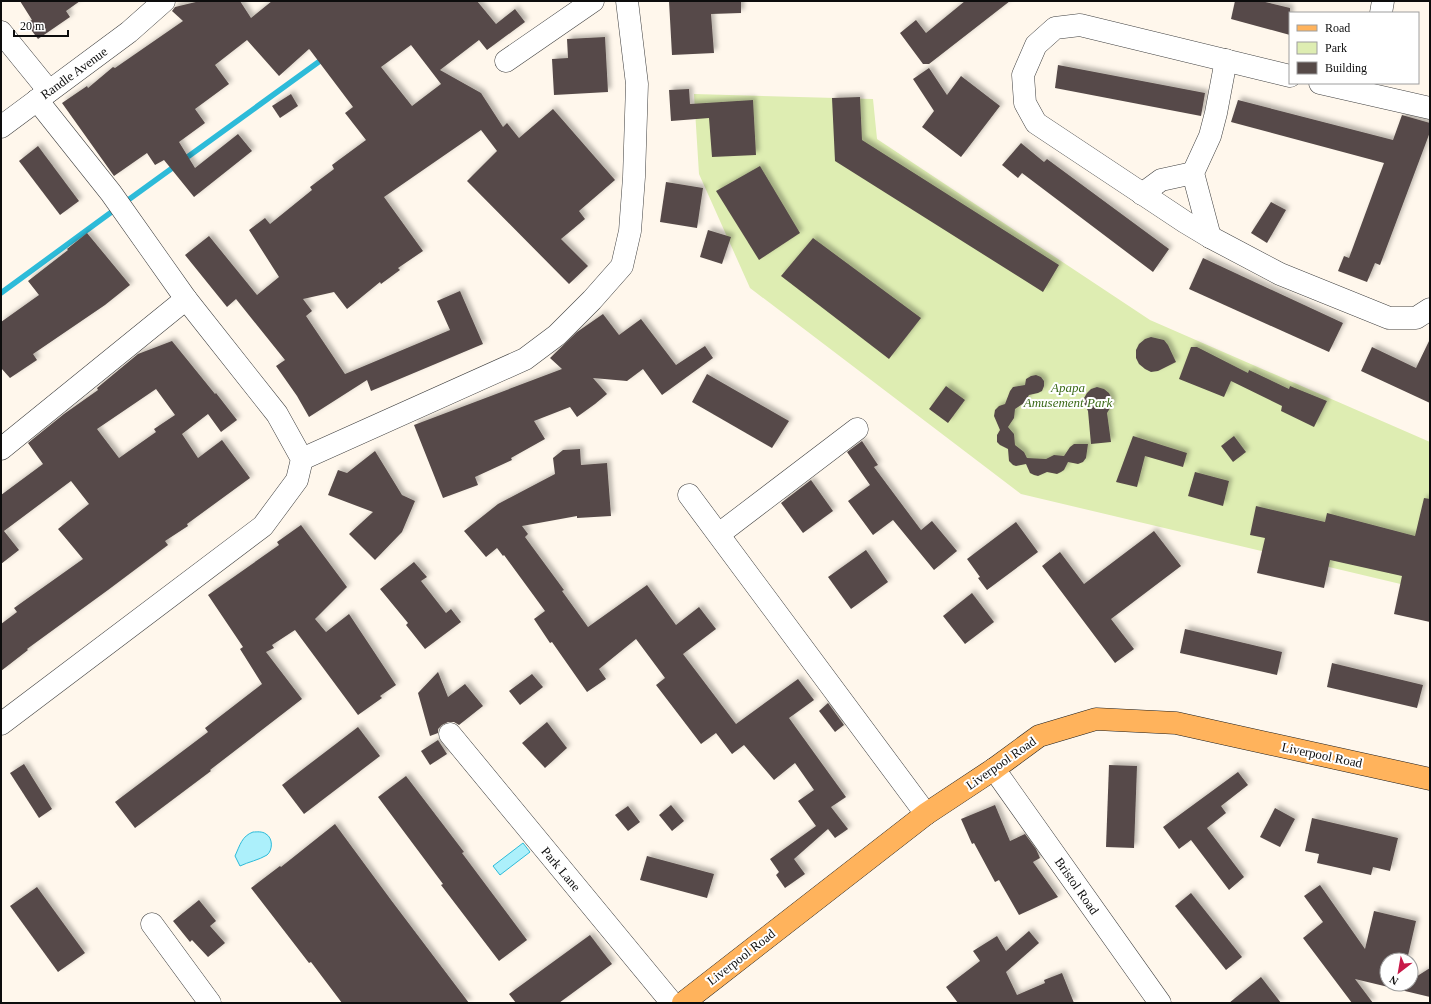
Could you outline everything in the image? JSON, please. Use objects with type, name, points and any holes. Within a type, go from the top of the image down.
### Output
[{"type":"main road","name":"Liverpool Road","points":[[683,1003],[926,814],[994,769],[1039,736],[1096,719],[1176,723],[1430,779]]},
{"type":"street","name":"Randle Avenue","points":[[1,127],[129,32],[164,1]]},
{"type":"street","points":[[506,61],[593,1]]},
{"type":"street","points":[[302,459],[525,358],[557,336],[622,266],[630,231],[634,177],[637,84],[627,1]]},
{"type":"street","points":[[1381,12],[1383,1]]},
{"type":"street","points":[[1289,76],[1080,25],[1055,28],[1036,45],[1023,74],[1026,103],[1036,123],[1142,194],[1210,237],[1280,274],[1389,318],[1416,318],[1430,309]]},
{"type":"street","points":[[1,32],[43,96],[186,299],[277,414],[302,459],[296,480],[263,526],[1,724]]},
{"type":"street","points":[[1210,237],[1193,173],[1210,136],[1226,60]]},
{"type":"street","points":[[1329,84],[1364,88],[1430,108]]},
{"type":"street","points":[[1142,194],[1161,180],[1193,173]]},
{"type":"street","points":[[1,449],[186,299]]},
{"type":"street","points":[[719,534],[857,429]]},
{"type":"street","points":[[689,495],[926,814]]},
{"type":"street","name":"Park Lane","points":[[450,734],[672,1003]]},
{"type":"street","name":"Bristol Road","points":[[994,769],[1160,1003]]},
{"type":"street","points":[[152,924],[210,1003]]},
{"type":"green space","name":"Apapa Amusement Park","points":[[694,94],[873,99],[877,139],[1150,320],[1430,442],[1430,591],[1021,494],[750,288],[699,174]]},
{"type":"water","points":[[253,832],[263,832],[270,838],[271,847],[269,853],[264,857],[240,866],[235,856],[244,838]]},
{"type":"water","points":[[523,843],[530,852],[500,875],[493,866]]},
{"type":"building","points":[[20,1],[80,1],[66,11],[70,17],[38,39],[26,23],[32,20]]},
{"type":"building","points":[[200,1],[240,1],[251,18],[272,1],[477,1],[496,24],[515,9],[525,22],[487,50],[479,40],[440,70],[481,93],[503,127],[507,123],[519,138],[553,109],[615,180],[579,211],[585,219],[561,239],[588,266],[569,284],[467,181],[497,151],[481,130],[384,197],[423,251],[398,268],[400,270],[381,284],[380,282],[347,309],[334,292],[303,299],[312,311],[306,316],[345,374],[450,330],[437,301],[460,291],[483,344],[371,391],[367,380],[309,417],[297,396],[276,366],[285,360],[236,299],[227,307],[185,255],[209,236],[257,295],[279,277],[249,230],[265,218],[270,224],[312,190],[310,187],[334,169],[332,165],[366,140],[345,113],[353,107],[309,49],[279,76],[247,40],[215,65],[229,84],[195,109],[205,123],[179,142],[195,168],[238,134],[252,151],[194,197],[164,160],[155,165],[147,153],[114,176],[62,103],[87,86],[88,88],[113,67],[115,68],[183,21],[172,11],[175,7]],"holes":[[[411,45],[441,84],[412,106],[381,67]]]},
{"type":"building","points":[[669,1],[741,1],[741,13],[711,14],[714,53],[672,55]]},
{"type":"building","points":[[965,1],[1010,1],[929,64],[923,64],[900,33],[916,20],[926,33]]},
{"type":"building","points":[[1235,1],[1261,1],[1290,8],[1289,35],[1231,19]]},
{"type":"building","points":[[605,37],[608,92],[554,95],[552,59],[568,58],[567,39]]},
{"type":"building","points":[[1058,65],[1205,93],[1201,116],[1055,88]]},
{"type":"building","points":[[929,68],[947,95],[961,76],[1000,106],[961,157],[922,127],[934,111],[913,79]]},
{"type":"building","points":[[689,89],[690,104],[753,100],[756,155],[712,157],[709,118],[671,121],[669,90]]},
{"type":"building","points":[[291,94],[298,106],[280,118],[272,106]]},
{"type":"building","points":[[860,97],[862,140],[1059,265],[1043,292],[835,161],[832,98]]},
{"type":"building","points":[[1238,100],[1393,140],[1402,115],[1430,123],[1430,132],[1380,265],[1375,263],[1367,282],[1338,271],[1344,256],[1349,258],[1384,163],[1231,122]]},
{"type":"building","points":[[1021,143],[1044,162],[1047,159],[1169,249],[1153,272],[1022,173],[1018,178],[1002,165]]},
{"type":"building","points":[[38,146],[79,201],[60,215],[19,161]]},
{"type":"building","points":[[760,166],[800,233],[759,260],[716,191]]},
{"type":"building","points":[[666,182],[703,188],[697,228],[660,222]]},
{"type":"building","points":[[1271,202],[1286,210],[1267,243],[1251,233]]},
{"type":"building","points":[[708,230],[731,237],[722,264],[700,257]]},
{"type":"building","points":[[87,233],[130,285],[105,305],[33,354],[37,360],[10,378],[1,368],[1,322],[39,295],[28,281]]},
{"type":"building","points":[[813,238],[921,318],[889,359],[781,276]]},
{"type":"building","points":[[1203,258],[1343,323],[1329,352],[1189,289]]},
{"type":"building","points":[[603,314],[619,335],[641,319],[676,365],[705,346],[713,358],[662,395],[643,369],[627,381],[593,378],[607,394],[595,404],[577,417],[570,407],[534,421],[545,439],[511,458],[512,460],[475,477],[478,485],[443,498],[414,425],[562,369],[550,358],[577,332]]},
{"type":"building","points":[[1151,337],[1164,340],[1176,362],[1158,371],[1151,372],[1139,364],[1136,358],[1136,350],[1139,344],[1145,339]]},
{"type":"building","points":[[1430,339],[1430,403],[1361,371],[1372,347],[1416,368]]},
{"type":"building","points":[[172,341],[237,420],[221,432],[208,414],[182,434],[198,458],[222,440],[250,478],[187,524],[188,526],[165,541],[168,545],[27,649],[28,650],[1,671],[1,624],[17,612],[14,608],[83,559],[58,529],[89,504],[71,481],[4,531],[19,550],[1,564],[1,495],[43,464],[28,443],[64,414],[98,390],[97,388],[138,354]],"holes":[[[156,389],[175,415],[154,429],[156,432],[119,458],[97,429]]]},
{"type":"building","points":[[1191,347],[1197,347],[1248,373],[1249,370],[1289,389],[1290,386],[1327,401],[1314,427],[1281,411],[1282,406],[1231,381],[1224,397],[1179,379]]},
{"type":"building","points":[[707,374],[789,421],[772,448],[692,402]]},
{"type":"building","points":[[1036,375],[1041,377],[1044,381],[1042,391],[1029,395],[1024,403],[1015,409],[1014,418],[1008,427],[1014,434],[1015,445],[1024,452],[1027,458],[1046,459],[1054,455],[1064,456],[1074,444],[1088,444],[1086,458],[1083,462],[1078,464],[1068,462],[1064,470],[1057,474],[1047,472],[1038,476],[1030,473],[1026,464],[1016,466],[1013,465],[1009,461],[1008,449],[997,442],[997,435],[1000,430],[994,416],[995,410],[999,406],[1005,404],[1013,387],[1025,385],[1026,379]]},
{"type":"building","points":[[946,386],[965,400],[948,423],[929,409]]},
{"type":"building","points":[[1097,387],[1104,389],[1109,393],[1112,399],[1112,405],[1107,413],[1111,442],[1091,444],[1088,411],[1084,403],[1084,398],[1091,389]]},
{"type":"building","points":[[1133,436],[1187,453],[1183,467],[1145,456],[1137,487],[1116,482]]},
{"type":"building","points":[[1234,436],[1246,452],[1233,462],[1221,446]]},
{"type":"building","points":[[862,441],[878,465],[874,467],[921,530],[932,521],[957,551],[934,570],[893,520],[873,535],[848,501],[870,485],[847,452]]},
{"type":"building","points":[[580,449],[581,465],[607,463],[611,516],[577,518],[577,516],[522,526],[528,534],[525,537],[564,590],[562,591],[588,627],[647,585],[676,625],[699,607],[716,629],[683,654],[736,724],[798,679],[814,700],[789,718],[846,797],[831,807],[848,829],[835,838],[828,829],[794,859],[805,874],[785,888],[776,875],[779,872],[770,859],[816,826],[798,801],[814,790],[795,763],[774,780],[744,745],[732,754],[716,733],[701,744],[656,685],[665,678],[636,639],[599,669],[606,679],[587,692],[534,619],[545,611],[504,555],[503,556],[497,548],[486,557],[464,531],[498,504],[555,474],[553,458],[563,450]]},
{"type":"building","points":[[375,451],[402,495],[415,501],[402,532],[375,560],[349,534],[373,512],[328,495],[338,470],[347,473]]},
{"type":"building","points":[[1195,472],[1229,481],[1223,506],[1188,496]]},
{"type":"building","points":[[811,480],[833,511],[803,533],[781,503]]},
{"type":"building","points":[[1424,498],[1430,499],[1430,622],[1394,614],[1402,576],[1330,560],[1324,588],[1257,573],[1265,538],[1250,535],[1256,506],[1325,522],[1327,513],[1415,536]]},
{"type":"building","points":[[1016,522],[1038,552],[987,590],[967,559]]},
{"type":"building","points":[[301,525],[347,587],[315,619],[326,632],[349,614],[396,685],[380,696],[382,698],[358,715],[295,630],[272,645],[274,648],[266,652],[302,699],[210,770],[211,771],[135,828],[115,802],[208,732],[205,728],[262,684],[240,649],[243,647],[208,595],[279,545],[277,542]]},
{"type":"building","points":[[1154,531],[1181,566],[1111,619],[1134,649],[1115,663],[1042,566],[1060,552],[1084,584]]},
{"type":"building","points":[[866,550],[888,582],[851,609],[828,577]]},
{"type":"building","points":[[414,562],[427,577],[421,581],[446,613],[451,609],[461,622],[425,649],[406,625],[408,623],[380,589]]},
{"type":"building","points":[[972,593],[994,622],[965,644],[943,616]]},
{"type":"building","points":[[1185,629],[1282,652],[1277,675],[1180,653]]},
{"type":"building","points":[[1332,663],[1423,685],[1417,708],[1327,687]]},
{"type":"building","points":[[438,672],[448,697],[465,684],[483,706],[459,725],[454,722],[448,722],[438,729],[438,733],[430,736],[418,693]]},
{"type":"building","points":[[532,674],[543,687],[520,705],[509,691]]},
{"type":"building","points":[[828,703],[844,725],[835,732],[819,711]]},
{"type":"building","points":[[547,722],[567,748],[545,768],[522,743]]},
{"type":"building","points":[[358,727],[380,756],[304,814],[282,785]]},
{"type":"building","points":[[438,740],[447,754],[430,765],[421,751]]},
{"type":"building","points":[[24,764],[52,809],[39,818],[10,773]]},
{"type":"building","points":[[1109,765],[1137,766],[1134,848],[1106,847]]},
{"type":"building","points":[[1238,772],[1248,785],[1221,806],[1226,813],[1207,828],[1244,877],[1229,890],[1191,840],[1179,849],[1163,827]]},
{"type":"building","points":[[406,776],[464,852],[462,853],[527,940],[499,961],[441,885],[443,884],[378,797]]},
{"type":"building","points":[[671,805],[684,821],[672,831],[659,815]]},
{"type":"building","points":[[995,805],[1010,841],[1025,834],[1036,849],[1040,858],[1033,862],[1058,897],[1019,915],[999,880],[995,882],[974,843],[972,844],[961,819]]},
{"type":"building","points":[[628,806],[640,822],[628,831],[615,815]]},
{"type":"building","points":[[1275,808],[1295,819],[1280,847],[1260,837]]},
{"type":"building","points":[[1312,818],[1398,838],[1390,871],[1373,867],[1371,875],[1317,863],[1319,854],[1305,851]]},
{"type":"building","points":[[335,824],[469,1003],[342,1003],[251,888],[280,866],[281,867]]},
{"type":"building","points":[[647,856],[714,874],[707,898],[640,880]]},
{"type":"building","points":[[1320,885],[1365,949],[1374,911],[1416,921],[1409,952],[1379,952],[1379,985],[1355,979],[1373,1003],[1352,1003],[1303,938],[1323,922],[1304,896]]},
{"type":"building","points":[[37,887],[85,953],[58,972],[10,906]]},
{"type":"building","points":[[1191,893],[1242,957],[1226,970],[1175,906]]},
{"type":"building","points":[[199,900],[216,921],[210,926],[225,943],[208,957],[192,940],[190,942],[173,921]]},
{"type":"building","points":[[1029,931],[1039,943],[1006,972],[1017,995],[1045,983],[1044,980],[1062,973],[1074,1003],[958,1003],[946,987],[980,961],[973,951],[997,936],[1006,951]]},
{"type":"building","points":[[590,935],[612,964],[559,1003],[516,1003],[509,994]]},
{"type":"building","points":[[1430,968],[1430,997],[1409,992],[1419,992],[1419,975]]},
{"type":"building","points":[[1261,977],[1281,1003],[1229,1003]]},
{"type":"waterway","points":[[124,203],[324,58]]},
{"type":"waterway","points":[[1,293],[117,208]]}]
